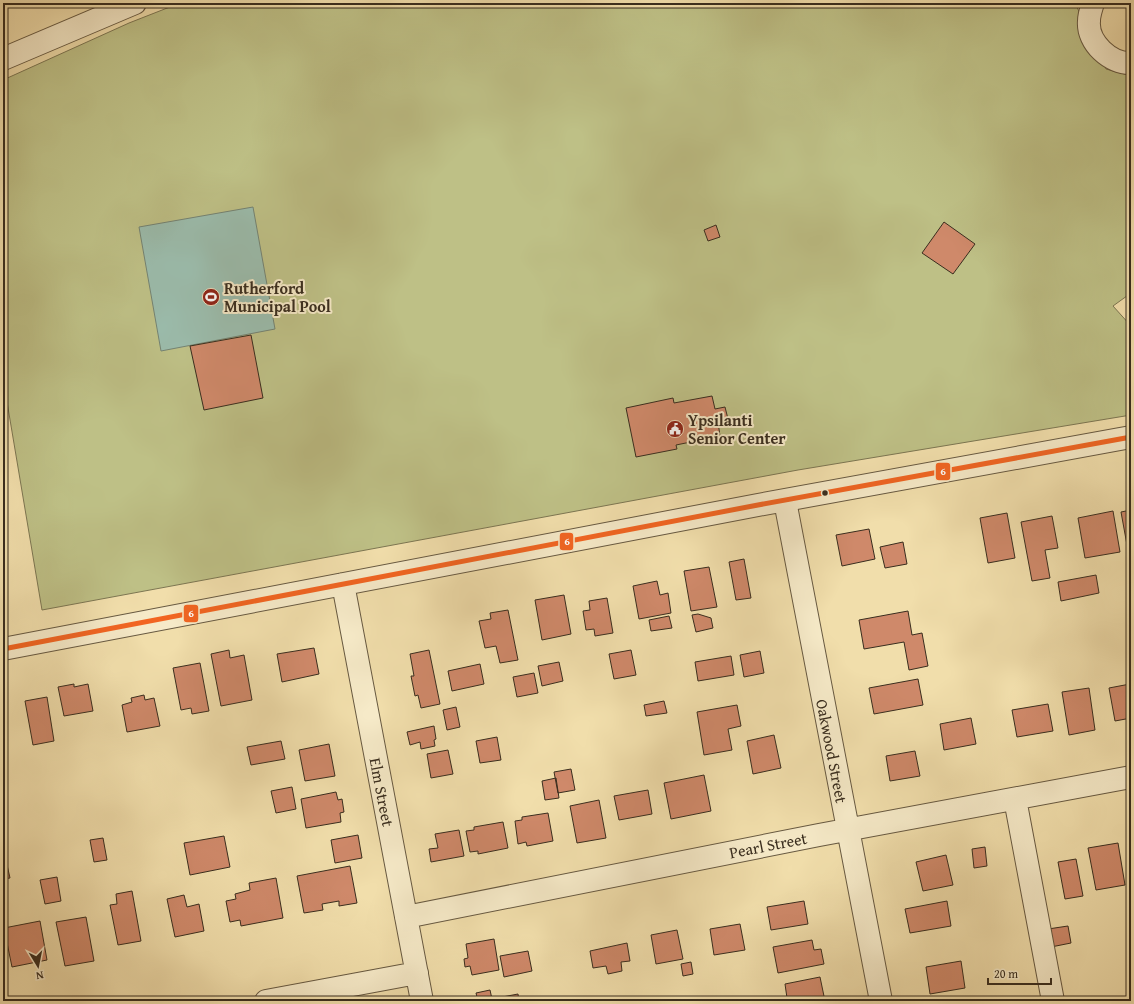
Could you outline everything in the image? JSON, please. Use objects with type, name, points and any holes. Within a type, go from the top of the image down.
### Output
[{"type":"street","points":[[3,60],[135,3]]},
{"type":"street","points":[[1093,3],[1088,22],[1092,37],[1100,49],[1112,58],[1131,63]]},
{"type":"street","points":[[3,649],[785,500],[1131,437]]},
{"type":"street","name":"Oakwood Street","points":[[785,500],[881,1001]]},
{"type":"street","name":"Elm Street","points":[[343,584],[422,1001]]},
{"type":"street","name":"Pearl Street","points":[[406,917],[848,830],[1131,777]]},
{"type":"street","points":[[1014,799],[1053,1001]]},
{"type":"street","points":[[266,1001],[417,973]]},
{"type":"green space","points":[[180,3],[1075,3],[1106,69],[1128,75],[1127,126],[1131,141],[1131,293],[1113,306],[1131,326],[1131,415],[798,470],[42,610],[3,378],[3,80],[129,23]]},
{"type":"shaded area","name":"Rutherford Municipal Pool","points":[[253,207],[275,329],[161,351],[139,227]]},
{"type":"building","points":[[944,222],[975,244],[953,274],[922,253]]},
{"type":"building","points":[[716,225],[720,237],[708,241],[704,230]]},
{"type":"building","points":[[251,335],[263,398],[204,410],[190,346]]},
{"type":"building","name":"Ypsilanti Senior Center","points":[[712,396],[715,409],[725,407],[728,419],[718,422],[720,436],[676,445],[677,449],[636,457],[626,408],[673,398],[674,403]]},
{"type":"building","points":[[1131,510],[1131,567],[1121,512]]},
{"type":"building","points":[[1113,511],[1120,552],[1085,558],[1078,518]]},
{"type":"building","points":[[1007,513],[1015,558],[988,563],[980,518]]},
{"type":"building","points":[[1052,516],[1058,548],[1045,550],[1050,578],[1032,581],[1021,522]]},
{"type":"building","points":[[869,529],[875,559],[842,566],[836,535]]},
{"type":"building","points":[[903,542],[907,564],[885,568],[880,547]]},
{"type":"building","points":[[744,559],[751,598],[736,600],[729,562]]},
{"type":"building","points":[[709,567],[717,607],[691,611],[684,571]]},
{"type":"building","points":[[1096,575],[1099,593],[1061,601],[1058,582]]},
{"type":"building","points":[[657,581],[660,595],[668,593],[671,613],[639,619],[633,586]]},
{"type":"building","points":[[564,595],[571,634],[542,640],[535,600]]},
{"type":"building","points":[[607,598],[613,633],[595,636],[594,629],[586,630],[583,611],[590,610],[589,601]]},
{"type":"building","points":[[508,610],[518,660],[500,663],[496,646],[485,648],[479,621],[491,619],[490,613]]},
{"type":"building","points":[[908,611],[912,635],[922,633],[928,666],[909,670],[904,642],[864,649],[859,620]]},
{"type":"building","points":[[698,614],[711,618],[713,628],[696,632],[692,615]]},
{"type":"building","points":[[669,616],[672,628],[651,631],[649,620]]},
{"type":"building","points":[[314,648],[319,674],[282,682],[277,654]]},
{"type":"building","points":[[229,650],[230,658],[244,655],[252,700],[221,706],[211,654]]},
{"type":"building","points":[[429,650],[440,704],[421,708],[418,695],[415,696],[411,676],[414,676],[410,654]]},
{"type":"building","points":[[631,650],[636,675],[614,679],[609,654]]},
{"type":"building","points":[[760,651],[764,673],[744,677],[740,655]]},
{"type":"building","points":[[731,656],[734,675],[698,681],[695,662]]},
{"type":"building","points":[[559,662],[563,681],[542,686],[538,666]]},
{"type":"building","points":[[200,663],[209,711],[192,714],[191,708],[181,710],[173,668]]},
{"type":"building","points":[[480,664],[484,684],[452,691],[448,671]]},
{"type":"building","points":[[534,673],[538,693],[517,697],[513,677]]},
{"type":"building","points":[[918,679],[923,705],[874,714],[869,688]]},
{"type":"building","points":[[74,684],[74,687],[88,684],[93,711],[64,716],[58,687]]},
{"type":"building","points":[[1130,684],[1131,718],[1115,721],[1109,688]]},
{"type":"building","points":[[1089,688],[1095,730],[1069,735],[1062,692]]},
{"type":"building","points":[[144,695],[145,700],[154,698],[160,726],[127,732],[122,705],[132,702],[131,698]]},
{"type":"building","points":[[47,697],[54,741],[33,745],[25,701]]},
{"type":"building","points":[[664,701],[667,713],[646,716],[644,705]]},
{"type":"building","points":[[1048,704],[1053,731],[1017,737],[1012,710]]},
{"type":"building","points":[[737,705],[741,726],[728,729],[732,750],[704,755],[697,712]]},
{"type":"building","points":[[456,707],[460,727],[447,730],[443,710]]},
{"type":"building","points":[[971,718],[976,744],[944,750],[940,724]]},
{"type":"building","points":[[434,726],[436,739],[434,740],[435,746],[421,749],[420,742],[410,745],[407,732]]},
{"type":"building","points":[[774,735],[781,768],[753,774],[747,741]]},
{"type":"building","points":[[497,737],[501,760],[480,763],[476,741]]},
{"type":"building","points":[[281,741],[285,759],[251,765],[247,747]]},
{"type":"building","points":[[329,744],[335,776],[305,781],[299,750]]},
{"type":"building","points":[[448,750],[453,774],[431,778],[427,754]]},
{"type":"building","points":[[915,751],[920,776],[890,781],[886,756]]},
{"type":"building","points":[[571,769],[575,790],[558,793],[554,772]]},
{"type":"building","points":[[704,775],[711,811],[671,819],[664,783]]},
{"type":"building","points":[[556,778],[559,798],[545,800],[542,781]]},
{"type":"building","points":[[292,787],[296,809],[276,813],[271,791]]},
{"type":"building","points":[[648,790],[652,814],[619,820],[614,796]]},
{"type":"building","points":[[336,792],[338,800],[342,799],[344,812],[340,813],[341,822],[306,828],[301,799]]},
{"type":"building","points":[[599,800],[606,838],[577,843],[570,806]]},
{"type":"building","points":[[548,813],[553,841],[527,846],[526,842],[518,844],[515,821],[522,820],[522,817]]},
{"type":"building","points":[[503,822],[508,848],[478,854],[478,851],[470,852],[466,831],[474,830],[474,827]]},
{"type":"building","points":[[459,830],[464,856],[431,862],[429,849],[438,848],[435,834]]},
{"type":"building","points":[[358,835],[362,858],[335,863],[331,840]]},
{"type":"building","points":[[224,836],[230,867],[190,875],[184,843]]},
{"type":"building","points":[[103,838],[107,860],[94,862],[90,840]]},
{"type":"building","points":[[1118,843],[1125,885],[1096,890],[1088,848]]},
{"type":"building","points":[[985,847],[987,866],[974,868],[972,849]]},
{"type":"building","points":[[946,855],[953,885],[923,891],[916,862]]},
{"type":"building","points":[[3,856],[5,856],[10,878],[3,879]]},
{"type":"building","points":[[1076,859],[1083,896],[1065,899],[1058,862]]},
{"type":"building","points":[[350,866],[357,903],[339,906],[339,901],[322,904],[323,910],[304,913],[297,876]]},
{"type":"building","points":[[57,877],[61,901],[45,904],[40,880]]},
{"type":"building","points":[[276,878],[283,918],[241,926],[240,920],[230,922],[226,901],[236,899],[235,894],[250,890],[249,883]]},
{"type":"building","points":[[132,891],[141,941],[118,945],[110,905],[117,904],[116,894]]},
{"type":"building","points":[[184,895],[187,907],[199,904],[204,931],[175,937],[167,899]]},
{"type":"building","points":[[804,901],[808,924],[771,930],[767,907]]},
{"type":"building","points":[[947,901],[951,926],[910,933],[905,909]]},
{"type":"building","points":[[86,917],[94,961],[65,966],[56,922]]},
{"type":"building","points":[[40,921],[47,960],[12,967],[4,928]]},
{"type":"building","points":[[740,924],[745,950],[714,955],[710,929]]},
{"type":"building","points":[[1068,926],[1071,943],[1051,947],[1048,929]]},
{"type":"building","points":[[677,930],[683,959],[656,964],[651,935]]},
{"type":"building","points":[[494,939],[499,970],[472,975],[470,966],[465,967],[464,959],[468,958],[466,944]]},
{"type":"building","points":[[812,940],[814,950],[821,949],[824,964],[778,973],[773,947]]},
{"type":"building","points":[[627,943],[630,961],[621,962],[622,971],[608,974],[606,966],[593,968],[590,951]]},
{"type":"building","points":[[528,951],[532,971],[504,977],[500,956]]},
{"type":"building","points":[[961,961],[965,988],[930,994],[926,967]]},
{"type":"building","points":[[691,962],[693,974],[683,976],[681,964]]},
{"type":"building","points":[[820,977],[825,1001],[783,1001],[783,999],[787,998],[785,984]]},
{"type":"building","points":[[490,990],[492,999],[518,994],[519,1001],[478,1001],[476,993]]},
{"type":"building","points":[[1131,997],[1131,1001],[1114,1001],[1114,1000]]},
{"type":"transit line","name":"6","points":[[3,649],[758,505],[1131,437]]},
{"type":"place","name":"Rutherford Municipal Pool","points":[[211,297]]},
{"type":"place","name":"Ypsilanti Senior Center","points":[[675,429]]}]
